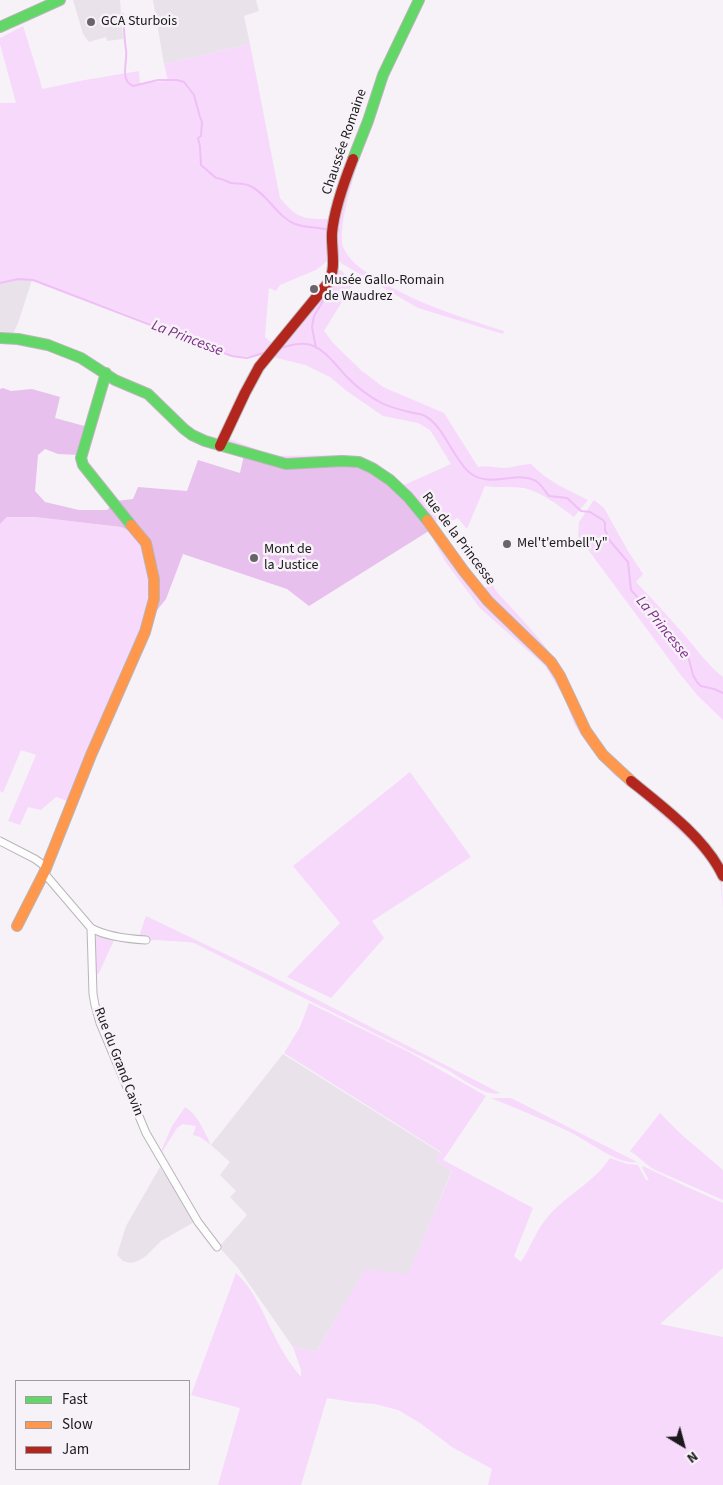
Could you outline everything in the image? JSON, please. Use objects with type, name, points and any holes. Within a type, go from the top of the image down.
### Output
[{"type":"street","points":[[0,27],[60,0]]},
{"type":"street","name":"Chaussée Romaine","points":[[220,446],[259,367],[332,276],[332,233],[348,168],[368,121],[383,75],[418,0]]},
{"type":"street","name":"Rue de la Princesse","points":[[0,338],[18,339],[61,349],[81,358],[114,380],[154,398],[178,424],[192,435],[205,441],[286,464],[359,462],[390,480],[426,518],[463,570],[488,600],[551,662],[560,676],[586,731],[604,755],[620,772],[690,832],[711,856],[722,873]]},
{"type":"street","points":[[17,926],[45,870],[91,755],[145,632],[154,599],[154,579],[146,543],[81,461],[106,373]]},
{"type":"street","points":[[0,841],[35,860],[91,928],[117,937],[146,940]]},
{"type":"street","name":"Rue du Grand Cavin","points":[[91,928],[93,994],[100,1023],[146,1133],[198,1222],[217,1247]]},
{"type":"shaded area","points":[[73,0],[120,0],[123,39],[107,41],[106,37],[89,42],[83,34]]},
{"type":"shaded area","points":[[153,0],[256,0],[259,11],[244,16],[250,44],[164,64]]},
{"type":"shaded area","points":[[23,26],[42,89],[139,71],[140,83],[168,81],[164,64],[250,44],[280,198],[291,210],[306,218],[328,219],[333,200],[353,150],[347,169],[331,258],[316,270],[280,285],[276,291],[269,288],[265,337],[274,345],[269,349],[254,356],[232,355],[32,280],[16,280],[0,284],[0,103],[16,103],[0,38]]},
{"type":"shaded area","points":[[373,117],[352,184],[343,222],[342,238],[346,253],[363,270],[402,293],[452,314],[504,331],[503,334],[418,308],[339,260],[336,253],[336,242],[342,202]]},
{"type":"shaded area","points":[[341,270],[353,284],[324,331],[334,344],[362,371],[383,387],[444,413],[478,467],[506,468],[531,464],[565,489],[588,500],[574,517],[550,500],[531,490],[519,487],[485,486],[467,529],[458,518],[451,521],[444,515],[434,524],[282,462],[227,443],[227,438],[273,456],[348,455],[378,464],[402,486],[451,464],[430,430],[418,423],[383,416],[330,377],[305,365],[273,357],[337,271]]},
{"type":"shaded area","points":[[16,280],[32,280],[12,336],[0,336],[0,284]]},
{"type":"shaded area","points":[[3,388],[11,391],[32,389],[60,397],[55,418],[88,427],[80,455],[58,454],[45,449],[38,455],[35,491],[45,502],[79,510],[107,510],[116,501],[133,499],[138,487],[187,491],[198,460],[240,473],[244,455],[276,466],[345,463],[378,472],[432,529],[309,606],[287,589],[183,554],[166,599],[154,614],[158,581],[154,553],[149,540],[121,527],[35,517],[7,517],[0,524],[0,389]]},
{"type":"shaded area","points":[[594,500],[604,508],[643,574],[636,582],[708,663],[723,677],[723,720],[697,695],[680,674],[578,536],[579,522]]},
{"type":"shaded area","points":[[7,517],[35,517],[121,527],[142,536],[151,570],[148,619],[70,802],[56,797],[41,810],[28,807],[20,825],[8,821],[36,755],[21,750],[3,793],[0,791],[0,524]]},
{"type":"shaded area","points":[[432,529],[445,548],[553,667],[586,734],[685,831],[721,875],[723,909],[720,879],[708,861],[688,839],[628,785],[615,776],[590,748],[574,724],[564,697],[545,666],[480,608],[445,561],[434,541]]},
{"type":"shaded area","points":[[492,584],[546,647],[555,659],[564,679],[481,590]]},
{"type":"shaded area","points":[[410,772],[471,857],[372,921],[384,938],[331,998],[287,977],[340,923],[293,866]]},
{"type":"shaded area","points":[[146,916],[267,974],[500,1093],[494,1094],[480,1089],[446,1069],[194,943],[138,939]]},
{"type":"shaded area","points":[[97,935],[115,938],[99,973],[95,977],[94,942]]},
{"type":"shaded area","points":[[309,1003],[409,1052],[486,1096],[443,1160],[533,1208],[514,1256],[521,1262],[546,1219],[561,1203],[596,1175],[610,1158],[627,1164],[638,1165],[646,1180],[649,1180],[642,1168],[643,1166],[723,1203],[723,1268],[660,1324],[723,1337],[723,1485],[488,1485],[492,1469],[452,1447],[420,1423],[398,1410],[375,1404],[327,1398],[301,1485],[218,1485],[240,1408],[191,1395],[236,1273],[253,1294],[280,1346],[301,1377],[301,1370],[293,1347],[316,1352],[365,1269],[408,1274],[452,1171],[436,1161],[441,1152],[284,1053],[300,1027]]},
{"type":"shaded area","points":[[283,1054],[441,1153],[436,1161],[452,1170],[408,1275],[365,1270],[316,1352],[293,1347],[238,1268],[219,1247],[247,1215],[230,1197],[236,1191],[220,1175],[230,1162],[211,1145]]},
{"type":"shaded area","points":[[491,1098],[511,1098],[637,1162],[621,1160],[603,1152],[570,1132]]},
{"type":"shaded area","points":[[185,1107],[197,1119],[211,1145],[200,1137],[193,1135],[196,1126],[183,1124],[177,1128],[162,1152],[172,1126]]},
{"type":"shaded area","points":[[660,1113],[682,1135],[723,1170],[723,1200],[653,1169],[630,1151]]},
{"type":"shaded area","points":[[160,1167],[196,1221],[161,1241],[138,1261],[131,1263],[123,1261],[117,1255],[126,1226]]},
{"type":"waterway","points":[[123,14],[126,79],[133,86],[158,80],[184,82],[194,95],[202,122],[201,136],[198,138],[201,165],[216,178],[231,183],[246,184],[256,189],[289,221],[303,226],[329,230]]},
{"type":"waterway","points":[[316,348],[312,327],[314,316],[337,277]]},
{"type":"waterway","name":"La Princesse","points":[[0,283],[18,279],[33,280],[232,356],[247,358],[264,353]]},
{"type":"waterway","name":"La Princesse","points":[[281,348],[300,344],[316,347],[355,385],[370,396],[391,407],[425,416],[438,427],[458,460],[470,473],[478,477],[495,480],[528,478],[538,482],[549,496],[567,498],[581,511],[590,512],[603,520],[610,541],[628,562],[631,590],[655,617],[668,636],[688,656],[697,682],[701,686],[723,693]]},
{"type":"traffic: fast","points":[[0,27],[60,0]]},
{"type":"traffic: fast","points":[[353,159],[383,75],[419,0]]},
{"type":"traffic: fast","points":[[0,338],[18,339],[48,345],[81,358],[115,380],[148,394],[184,429],[205,441],[286,464],[359,462],[390,480],[408,497],[427,520]]},
{"type":"traffic: fast","points":[[106,373],[81,458],[83,465],[131,525]]},
{"type":"traffic: slow","points":[[427,520],[488,601],[551,662],[560,676],[586,731],[603,755],[631,781]]},
{"type":"traffic: slow","points":[[17,926],[44,873],[91,755],[145,632],[154,599],[154,579],[146,543],[131,525]]},
{"type":"traffic: jam","points":[[220,446],[259,367],[331,277],[333,265],[332,233],[335,215],[353,159]]},
{"type":"traffic: jam","points":[[631,781],[695,836],[706,849],[723,876]]},
{"type":"place","name":"GCA Sturbois","points":[[91,22]]},
{"type":"place","name":"Musée Gallo-Romain de Waudrez","points":[[314,289]]},
{"type":"place","name":"Mel't'embell\"y\"","points":[[507,544]]},
{"type":"place","name":"Mont de la Justice","points":[[254,558]]}]
